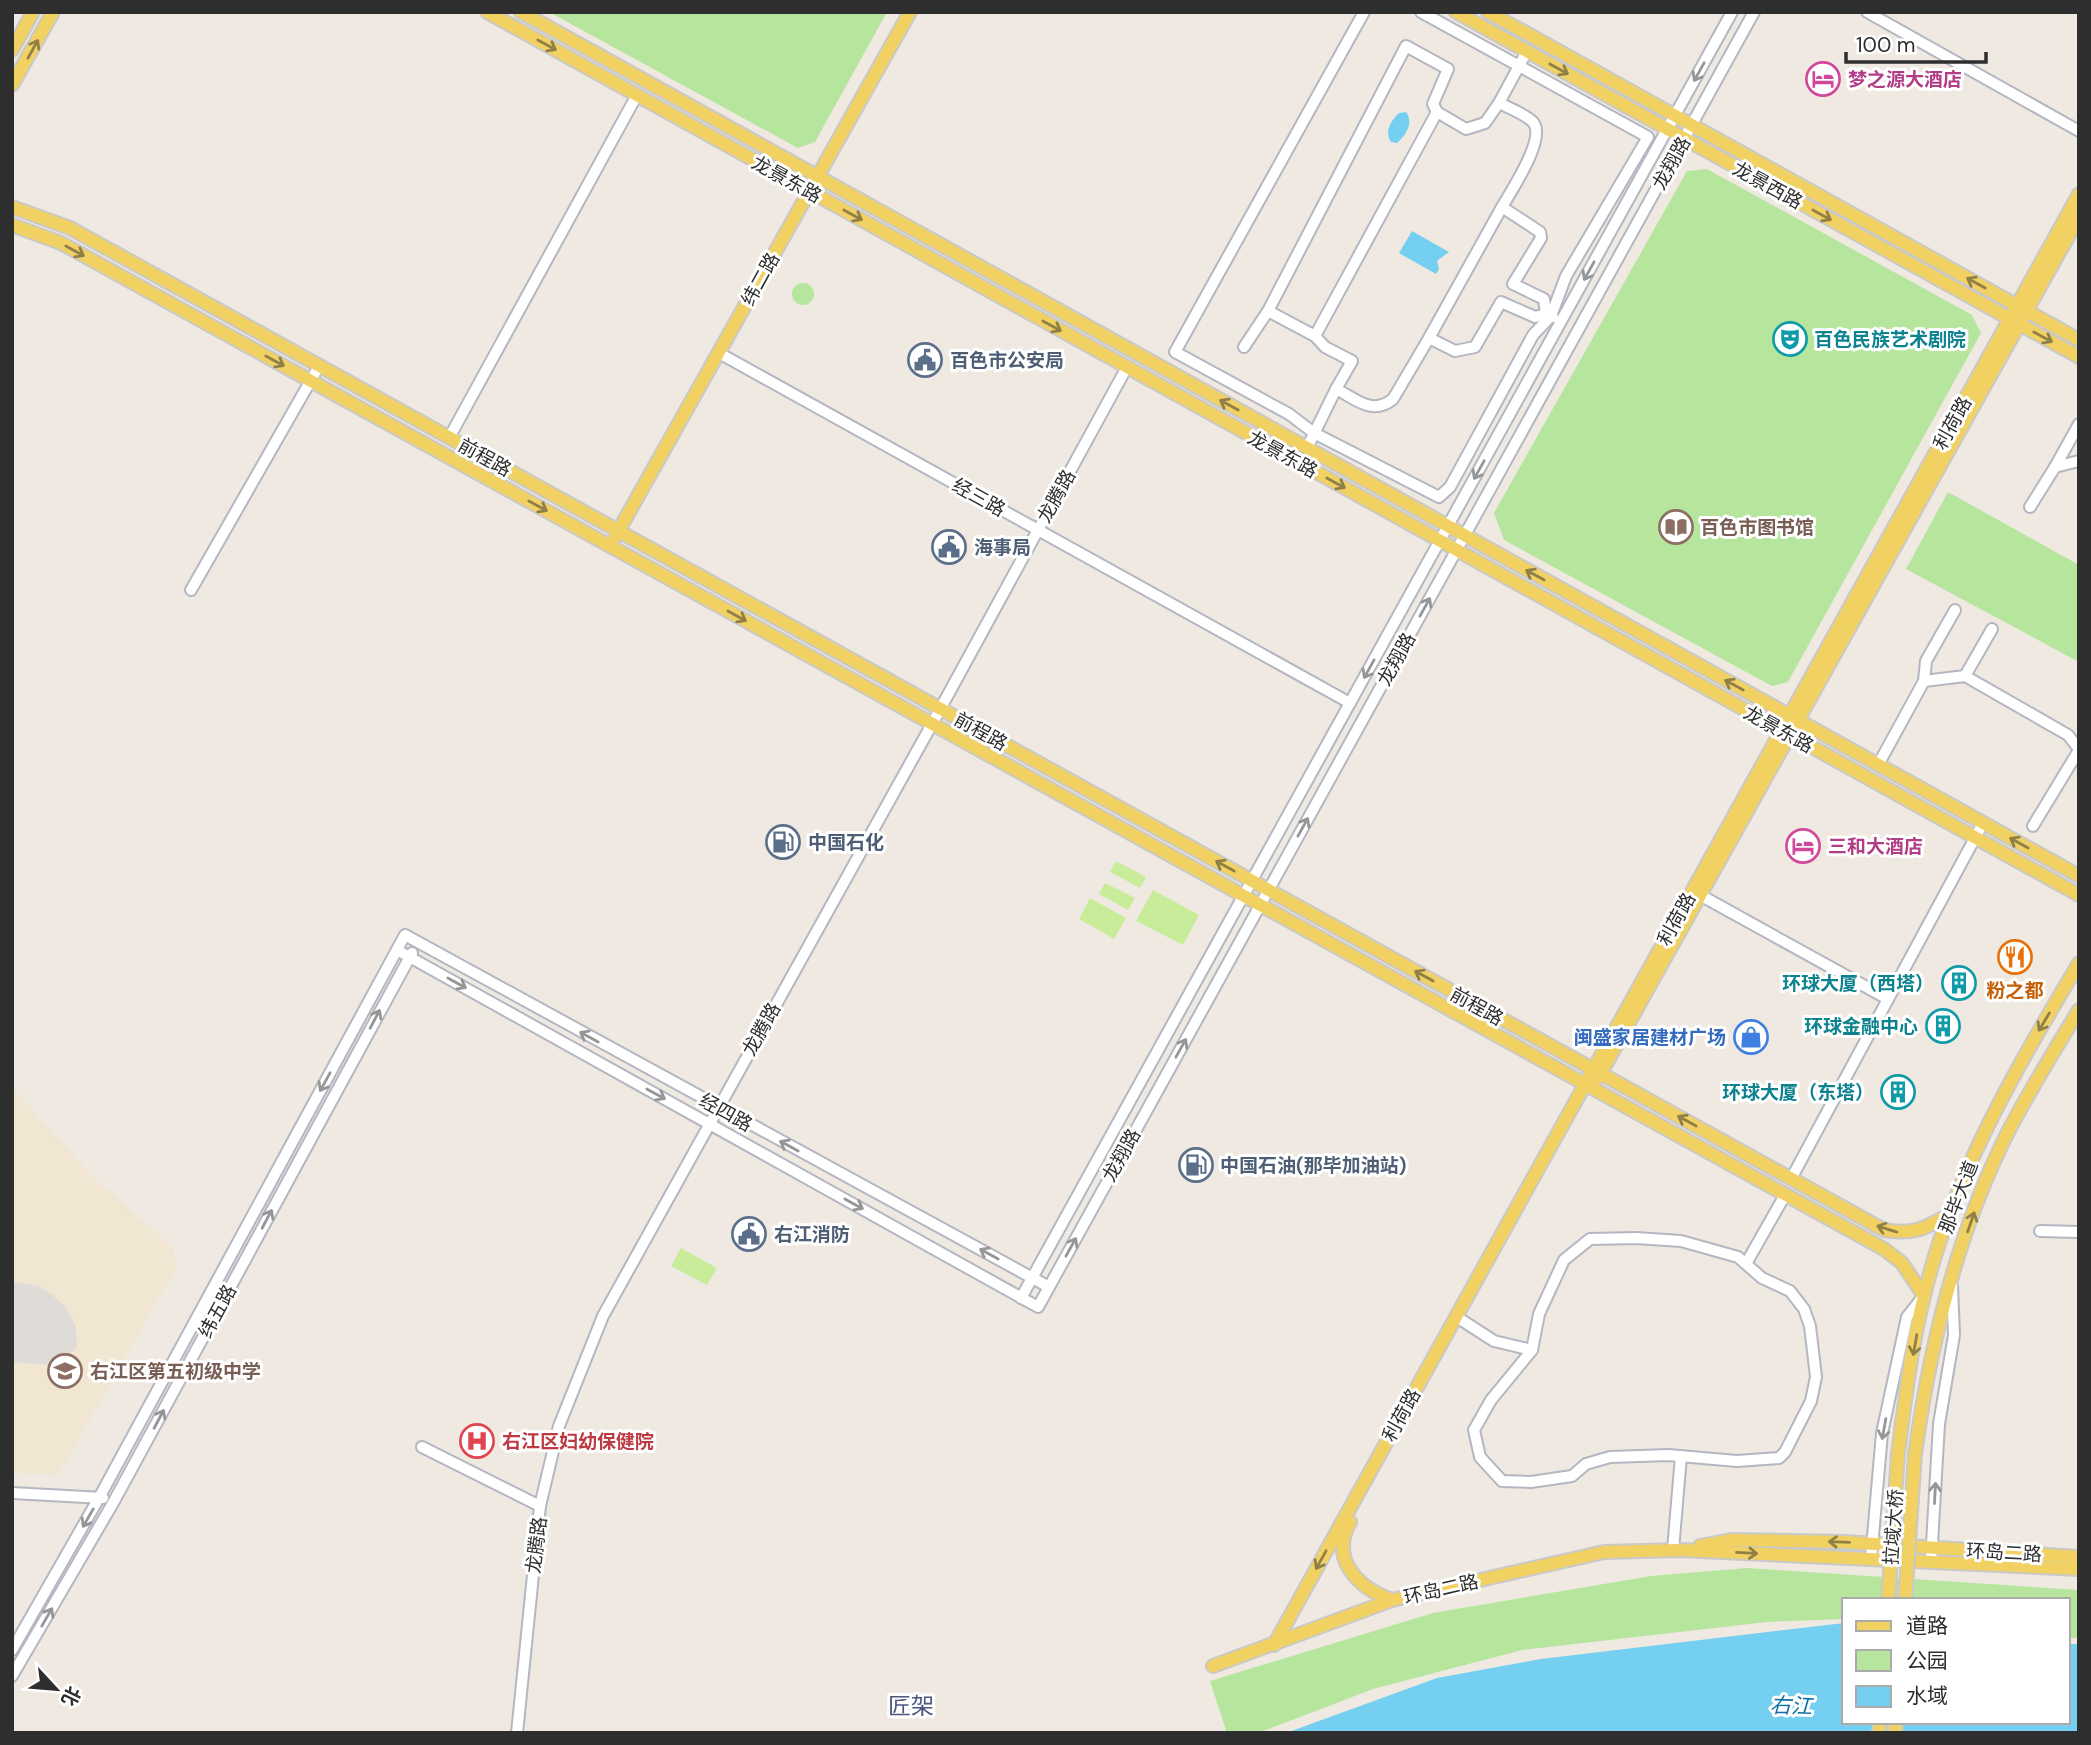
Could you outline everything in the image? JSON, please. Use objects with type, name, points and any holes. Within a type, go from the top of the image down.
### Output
[{"type":"main road","points":[[12,50],[33,12]]},
{"type":"main road","points":[[12,85],[53,12]]},
{"type":"main road","name":"龙景东路","points":[[487,12],[2079,895]]},
{"type":"main road","name":"龙景东路","points":[[521,12],[2079,876]]},
{"type":"main road","name":"纬二路","points":[[610,546],[910,12]]},
{"type":"main road","name":"龙景西路","points":[[1456,12],[2079,357]]},
{"type":"main road","name":"龙景西路","points":[[1488,12],[2079,340]]},
{"type":"main road","name":"利荷路","points":[[2022,308],[2079,194]]},
{"type":"main road","name":"前程路","points":[[12,207],[70,228],[1884,1230],[1908,1234],[1928,1227],[1950,1213]]},
{"type":"main road","name":"利荷路","points":[[1597,1072],[2014,321],[2079,217]]},
{"type":"main road","name":"前程路","points":[[12,225],[61,243],[1884,1250],[1902,1263],[1924,1296]]},
{"type":"main road","name":"利荷路","points":[[1274,1644],[1700,895],[1785,733]]},
{"type":"main road","name":"那毕大道","points":[[1898,1454],[1924,1296],[1950,1213],[2001,1098],[2079,963]]},
{"type":"main road","name":"那毕大道","points":[[1915,1454],[1931,1353],[1951,1278],[2006,1136],[2079,1010]]},
{"type":"main road","name":"利荷路","points":[[1392,1600],[1376,1594],[1359,1582],[1349,1568],[1341,1545],[1345,1531],[1463,1321],[1589,1086]]},
{"type":"main road","name":"拉域大桥","points":[[1888,1598],[1898,1454]]},
{"type":"main road","name":"拉域大桥","points":[[1905,1598],[1915,1454]]},
{"type":"main road","name":"环岛二路","points":[[1676,1550],[1731,1540],[1872,1544],[2079,1557]]},
{"type":"main road","name":"环岛二路","points":[[1213,1666],[1392,1600],[1604,1552],[1676,1550],[2079,1569]]},
{"type":"street","points":[[1364,12],[1175,352],[1289,414],[1314,433],[1439,497],[1450,487],[1533,335],[1553,317],[1566,276],[1648,137],[1421,12]]},
{"type":"street","name":"龙翔路","points":[[1021,1297],[1440,541],[1553,317],[1668,129],[1732,12]]},
{"type":"street","name":"龙翔路","points":[[1038,1307],[1754,12]]},
{"type":"street","points":[[1867,12],[2079,131]]},
{"type":"street","points":[[1244,347],[1268,311],[1406,46],[1448,69],[1433,104],[1437,112],[1466,129],[1485,123],[1527,51]]},
{"type":"street","points":[[449,438],[636,95]]},
{"type":"street","points":[[1336,389],[1369,406],[1378,408],[1385,405],[1393,399],[1429,338],[1535,145],[1537,132],[1532,122],[1499,103]]},
{"type":"street","points":[[1315,336],[1437,112]]},
{"type":"street","points":[[1502,207],[1540,232],[1541,238],[1513,284],[1544,299],[1553,317]]},
{"type":"street","points":[[1429,338],[1455,351],[1475,347],[1501,302],[1535,317],[1553,317]]},
{"type":"street","points":[[1268,311],[1315,336],[1325,347],[1352,361],[1307,448]]},
{"type":"street","name":"经三路","points":[[719,353],[1350,703]]},
{"type":"street","points":[[191,590],[319,366]]},
{"type":"street","name":"龙腾路","points":[[517,1733],[540,1506],[559,1426],[603,1315],[1127,367]]},
{"type":"street","points":[[2030,507],[2079,424]]},
{"type":"street","points":[[2054,467],[2079,461]]},
{"type":"street","points":[[1878,765],[1924,681],[1926,661],[1955,610]]},
{"type":"street","points":[[1965,676],[1992,629]]},
{"type":"street","points":[[1924,681],[1965,676],[2068,735],[2079,749],[2033,826]]},
{"type":"street","points":[[1791,1179],[1983,823]]},
{"type":"street","points":[[1700,895],[1888,999]]},
{"type":"street","name":"经四路","points":[[405,936],[1049,1287]]},
{"type":"street","name":"纬五路","points":[[12,1650],[100,1496],[405,936]]},
{"type":"street","name":"纬五路","points":[[12,1676],[113,1503],[417,942]]},
{"type":"street","name":"经四路","points":[[397,950],[1038,1307]]},
{"type":"street","points":[[1747,1262],[1785,1195]]},
{"type":"street","points":[[2040,1231],[2079,1232]]},
{"type":"street","points":[[1590,1239],[1681,1241],[1747,1262],[1762,1278],[1790,1291],[1808,1317],[1816,1377],[1811,1401],[1779,1458],[1737,1461],[1681,1456],[1610,1457],[1586,1464],[1572,1476],[1531,1482],[1502,1481],[1480,1457],[1474,1430],[1491,1400],[1532,1350],[1539,1314],[1564,1260],[1590,1239]]},
{"type":"street","points":[[1931,1561],[1939,1424],[1954,1335],[1951,1278]]},
{"type":"street","points":[[1871,1559],[1885,1420],[1907,1317],[1924,1296]]},
{"type":"street","points":[[1463,1321],[1494,1341],[1532,1350]]},
{"type":"street","points":[[422,1447],[540,1506]]},
{"type":"street","points":[[1676,1550],[1681,1456]]},
{"type":"street","points":[[12,1493],[100,1496],[113,1503]]},
{"type":"shaded area","name":"右江区第五初级中学","points":[[12,1088],[95,1179],[173,1248],[176,1268],[58,1475],[12,1473]]},
{"type":"shaded area","points":[[12,1282],[38,1286],[65,1307],[76,1326],[77,1346],[68,1357],[50,1365],[12,1362]]},
{"type":"green space","points":[[549,12],[887,12],[815,142],[798,148]]},
{"type":"green space","points":[[1707,169],[1972,315],[1981,333],[1788,682],[1772,686],[1504,540],[1494,513],[1687,171]]},
{"type":"green space","points":[[803,283],[811,286],[814,294],[811,302],[803,305],[795,302],[792,294],[795,286]]},
{"type":"green space","points":[[1948,492],[2079,565],[2079,662],[1906,569]]},
{"type":"green space","points":[[1116,861],[1146,877],[1140,888],[1110,872]]},
{"type":"green space","points":[[1105,883],[1135,898],[1128,910],[1099,894]]},
{"type":"green space","points":[[1153,890],[1199,915],[1183,945],[1136,921]]},
{"type":"green space","points":[[1090,898],[1126,918],[1114,939],[1079,919]]},
{"type":"green space","points":[[681,1248],[717,1268],[707,1285],[671,1266]]},
{"type":"green space","points":[[1747,1568],[2079,1590],[2079,1638],[2070,1638],[2070,1598],[1842,1598],[1842,1619],[1767,1622],[1522,1650],[1373,1689],[1258,1733],[1227,1733],[1210,1681],[1433,1613],[1651,1576]]},
{"type":"water","points":[[1406,112],[1409,125],[1406,133],[1397,143],[1391,142],[1388,130],[1391,123],[1399,113]]},
{"type":"water","points":[[1412,231],[1449,252],[1437,261],[1439,269],[1436,274],[1399,253]]},
{"type":"water","name":"右江","points":[[1842,1623],[1842,1724],[2070,1724],[2070,1644],[2079,1644],[2079,1733],[1286,1733],[1437,1678],[1541,1659]]},
{"type":"place","name":"梦之源大酒店","points":[[1823,79]]},
{"type":"place","name":"百色民族艺术剧院","points":[[1790,339]]},
{"type":"place","name":"百色市公安局","points":[[925,360]]},
{"type":"place","name":"百色市图书馆","points":[[1676,527]]},
{"type":"place","name":"海事局","points":[[949,547]]},
{"type":"place","name":"中国石化","points":[[783,842]]},
{"type":"place","name":"三和大酒店","points":[[1803,846]]},
{"type":"place","name":"粉之都","points":[[2015,957]]},
{"type":"place","name":"环球大厦（西塔）","points":[[1959,983]]},
{"type":"place","name":"环球金融中心","points":[[1943,1026]]},
{"type":"place","name":"闽盛家居建材广场","points":[[1751,1037]]},
{"type":"place","name":"环球大厦（东塔）","points":[[1898,1092]]},
{"type":"place","name":"中国石油(那毕加油站)","points":[[1196,1165]]},
{"type":"place","name":"右江消防","points":[[749,1234]]},
{"type":"place","name":"右江区第五初级中学","points":[[65,1371]]},
{"type":"place","name":"右江区妇幼保健院","points":[[477,1441]]},
{"type":"district","name":"匠架","points":[[911,1706]]}]
